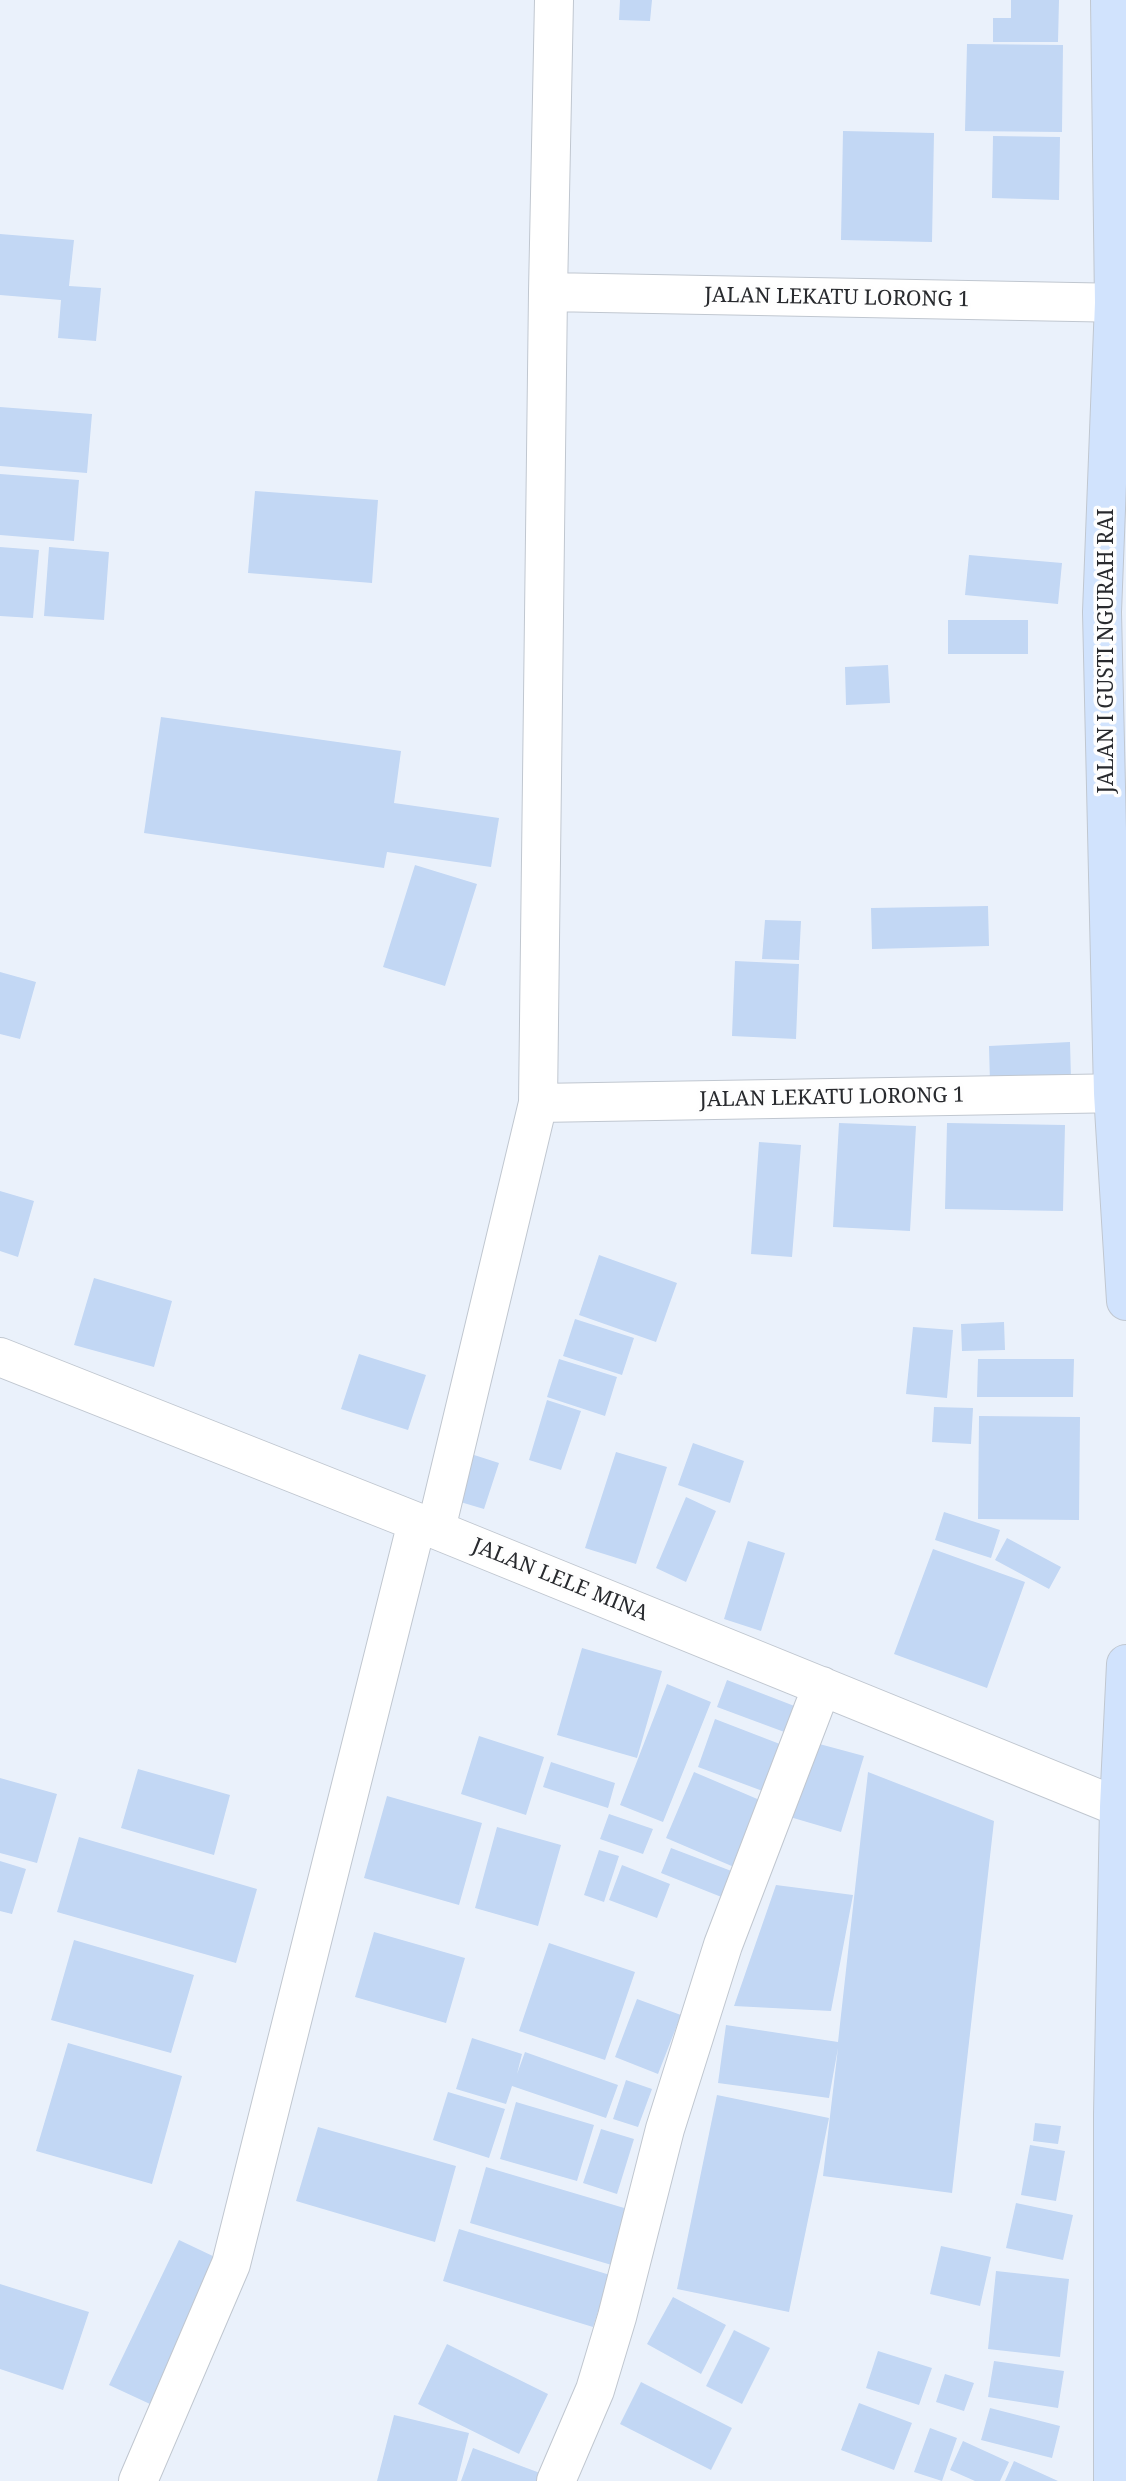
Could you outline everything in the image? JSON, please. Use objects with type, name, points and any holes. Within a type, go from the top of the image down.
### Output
[{"type":"main road","name":"JALAN I GUSTI NGURAH RAI","points":[[1110,0],[1120,303],[1102,612],[1126,1301]]},
{"type":"main road","points":[[1113,2481],[1113,2115],[1126,1664]]},
{"type":"street","points":[[138,2481],[231,2264],[538,1103],[554,0]]},
{"type":"street","name":"JALAN LEKATU LORONG 1","points":[[548,292],[1120,303]]},
{"type":"street","name":"JALAN LEKATU LORONG 1","points":[[538,1103],[1120,1093]]},
{"type":"street","name":"JALAN LELE MINA","points":[[0,1357],[426,1525],[1122,1808]]},
{"type":"street","points":[[556,2481],[596,2390],[665,2130],[723,1945],[822,1686]]},
{"type":"building","points":[[620,0],[652,0],[650,21],[619,20]]},
{"type":"building","points":[[1011,0],[1059,0],[1058,42],[993,42],[993,18],[1011,18]]},
{"type":"building","points":[[967,44],[1063,45],[1062,132],[965,131]]},
{"type":"building","points":[[843,131],[934,133],[932,242],[841,240]]},
{"type":"building","points":[[993,136],[1060,137],[1059,200],[992,198]]},
{"type":"building","points":[[0,234],[74,240],[69,286],[101,288],[96,341],[58,338],[61,300],[0,295]]},
{"type":"building","points":[[0,407],[92,414],[87,473],[0,466]]},
{"type":"building","points":[[0,474],[79,480],[74,541],[0,535]]},
{"type":"building","points":[[255,491],[378,500],[372,583],[248,573]]},
{"type":"building","points":[[0,547],[39,550],[33,618],[0,616]]},
{"type":"building","points":[[49,547],[109,552],[104,620],[44,616]]},
{"type":"building","points":[[969,555],[1062,563],[1058,604],[965,595]]},
{"type":"building","points":[[948,620],[1028,620],[1028,654],[948,654]]},
{"type":"building","points":[[888,665],[890,703],[846,705],[845,667]]},
{"type":"building","points":[[161,717],[401,751],[394,803],[499,818],[491,867],[387,852],[384,868],[144,833]]},
{"type":"building","points":[[415,865],[477,884],[445,986],[383,967]]},
{"type":"building","points":[[988,906],[989,946],[872,949],[871,908]]},
{"type":"building","points":[[765,920],[801,921],[799,960],[762,959]]},
{"type":"building","points":[[735,961],[799,964],[796,1039],[732,1036]]},
{"type":"building","points":[[0,972],[36,982],[20,1039],[0,1034]]},
{"type":"building","points":[[1070,1042],[1071,1079],[990,1083],[989,1046]]},
{"type":"building","points":[[839,1123],[916,1126],[910,1231],[833,1227]]},
{"type":"building","points":[[947,1123],[1065,1125],[1063,1211],[945,1209]]},
{"type":"building","points":[[759,1142],[801,1145],[792,1257],[751,1254]]},
{"type":"building","points":[[0,1191],[34,1201],[18,1257],[0,1251]]},
{"type":"building","points":[[599,1255],[677,1283],[656,1342],[579,1315]]},
{"type":"building","points":[[94,1278],[172,1301],[154,1367],[74,1345]]},
{"type":"building","points":[[575,1319],[634,1338],[622,1375],[563,1356]]},
{"type":"building","points":[[1004,1322],[1005,1350],[962,1351],[961,1324]]},
{"type":"building","points":[[913,1327],[953,1330],[947,1398],[906,1394]]},
{"type":"building","points":[[359,1354],[426,1375],[408,1430],[341,1409]]},
{"type":"building","points":[[559,1359],[617,1377],[605,1416],[547,1397]]},
{"type":"building","points":[[978,1359],[1074,1359],[1073,1397],[977,1397]]},
{"type":"building","points":[[547,1400],[581,1411],[561,1470],[529,1460]]},
{"type":"building","points":[[934,1407],[973,1408],[971,1444],[932,1442]]},
{"type":"building","points":[[979,1416],[1080,1417],[1079,1520],[978,1519]]},
{"type":"building","points":[[693,1443],[744,1461],[730,1503],[678,1485]]},
{"type":"building","points":[[616,1452],[667,1467],[636,1564],[585,1548]]},
{"type":"building","points":[[471,1454],[499,1463],[484,1509],[457,1501]]},
{"type":"building","points":[[686,1497],[716,1511],[686,1582],[656,1568]]},
{"type":"building","points":[[944,1512],[1000,1530],[991,1558],[935,1540]]},
{"type":"building","points":[[1007,1538],[1061,1567],[1049,1589],[995,1560]]},
{"type":"building","points":[[748,1541],[785,1553],[761,1631],[724,1619]]},
{"type":"building","points":[[933,1549],[1025,1582],[987,1688],[894,1654]]},
{"type":"building","points":[[582,1648],[662,1671],[637,1758],[557,1735]]},
{"type":"building","points":[[727,1680],[797,1707],[787,1733],[717,1707]]},
{"type":"building","points":[[667,1684],[711,1702],[663,1822],[620,1805]]},
{"type":"building","points":[[715,1719],[785,1746],[768,1793],[698,1767]]},
{"type":"building","points":[[479,1736],[544,1757],[526,1815],[461,1794]]},
{"type":"building","points":[[812,1742],[864,1756],[841,1832],[790,1817]]},
{"type":"building","points":[[551,1762],[615,1783],[608,1808],[543,1787]]},
{"type":"building","points":[[138,1769],[230,1795],[214,1855],[121,1828]]},
{"type":"building","points":[[694,1772],[762,1801],[734,1867],[666,1838]]},
{"type":"building","points":[[868,1772],[994,1821],[952,2193],[823,2176],[838,2048],[829,2098],[718,2083],[726,2025],[838,2042]]},
{"type":"building","points":[[0,1778],[57,1794],[37,1863],[0,1853]]},
{"type":"building","points":[[387,1796],[482,1823],[459,1905],[364,1878]]},
{"type":"building","points":[[609,1814],[653,1829],[643,1854],[600,1839]]},
{"type":"building","points":[[497,1827],[561,1845],[538,1926],[475,1908]]},
{"type":"building","points":[[79,1837],[257,1889],[236,1963],[57,1912]]},
{"type":"building","points":[[671,1848],[734,1872],[724,1898],[661,1873]]},
{"type":"building","points":[[599,1850],[619,1856],[604,1902],[584,1895]]},
{"type":"building","points":[[0,1861],[26,1869],[12,1914],[0,1911]]},
{"type":"building","points":[[622,1865],[670,1884],[657,1918],[609,1900]]},
{"type":"building","points":[[776,1885],[853,1895],[831,2011],[734,2006]]},
{"type":"building","points":[[374,1932],[465,1958],[446,2023],[355,1997]]},
{"type":"building","points":[[74,1940],[194,1975],[171,2053],[51,2020]]},
{"type":"building","points":[[549,1943],[635,1972],[605,2060],[519,2031]]},
{"type":"building","points":[[637,1999],[681,2015],[658,2074],[615,2057]]},
{"type":"building","points":[[472,2038],[522,2054],[517,2074],[525,2052],[618,2085],[606,2118],[512,2086],[506,2104],[456,2089]]},
{"type":"building","points":[[68,2043],[182,2076],[152,2184],[36,2151]]},
{"type":"building","points":[[626,2080],[652,2089],[638,2127],[613,2119]]},
{"type":"building","points":[[448,2092],[505,2109],[489,2158],[433,2140]]},
{"type":"building","points":[[717,2095],[829,2118],[789,2312],[677,2289]]},
{"type":"building","points":[[516,2102],[594,2125],[577,2181],[500,2159]]},
{"type":"building","points":[[1035,2123],[1061,2126],[1058,2144],[1033,2141]]},
{"type":"building","points":[[318,2127],[456,2166],[435,2242],[296,2201]]},
{"type":"building","points":[[601,2129],[634,2139],[617,2194],[583,2183]]},
{"type":"building","points":[[1030,2145],[1065,2151],[1056,2201],[1021,2195]]},
{"type":"building","points":[[486,2167],[631,2210],[615,2266],[470,2223]]},
{"type":"building","points":[[1016,2203],[1073,2215],[1063,2260],[1006,2248]]},
{"type":"building","points":[[459,2229],[610,2275],[593,2327],[443,2281]]},
{"type":"building","points":[[179,2240],[217,2258],[150,2404],[109,2385]]},
{"type":"building","points":[[941,2246],[991,2257],[980,2306],[930,2294]]},
{"type":"building","points":[[996,2271],[1069,2279],[1060,2357],[988,2349]]},
{"type":"building","points":[[0,2284],[89,2312],[63,2390],[0,2369]]},
{"type":"building","points":[[673,2297],[726,2325],[701,2374],[647,2344]]},
{"type":"building","points":[[734,2330],[770,2348],[742,2404],[706,2386]]},
{"type":"building","points":[[447,2344],[548,2394],[519,2454],[418,2404]]},
{"type":"building","points":[[878,2351],[932,2368],[919,2405],[866,2388]]},
{"type":"building","points":[[994,2361],[1064,2371],[1058,2408],[988,2397]]},
{"type":"building","points":[[945,2374],[974,2383],[964,2411],[936,2402]]},
{"type":"building","points":[[641,2382],[732,2428],[711,2470],[620,2424]]},
{"type":"building","points":[[859,2403],[912,2423],[894,2470],[841,2450]]},
{"type":"building","points":[[990,2408],[1060,2426],[1052,2458],[981,2440]]},
{"type":"building","points":[[394,2415],[469,2433],[457,2481],[377,2481]]},
{"type":"building","points":[[930,2428],[957,2438],[942,2481],[914,2472]]},
{"type":"building","points":[[963,2441],[1009,2462],[1000,2481],[975,2481],[950,2470]]},
{"type":"building","points":[[473,2448],[540,2473],[537,2481],[461,2481]]},
{"type":"building","points":[[1014,2461],[1058,2481],[1005,2481]]}]
